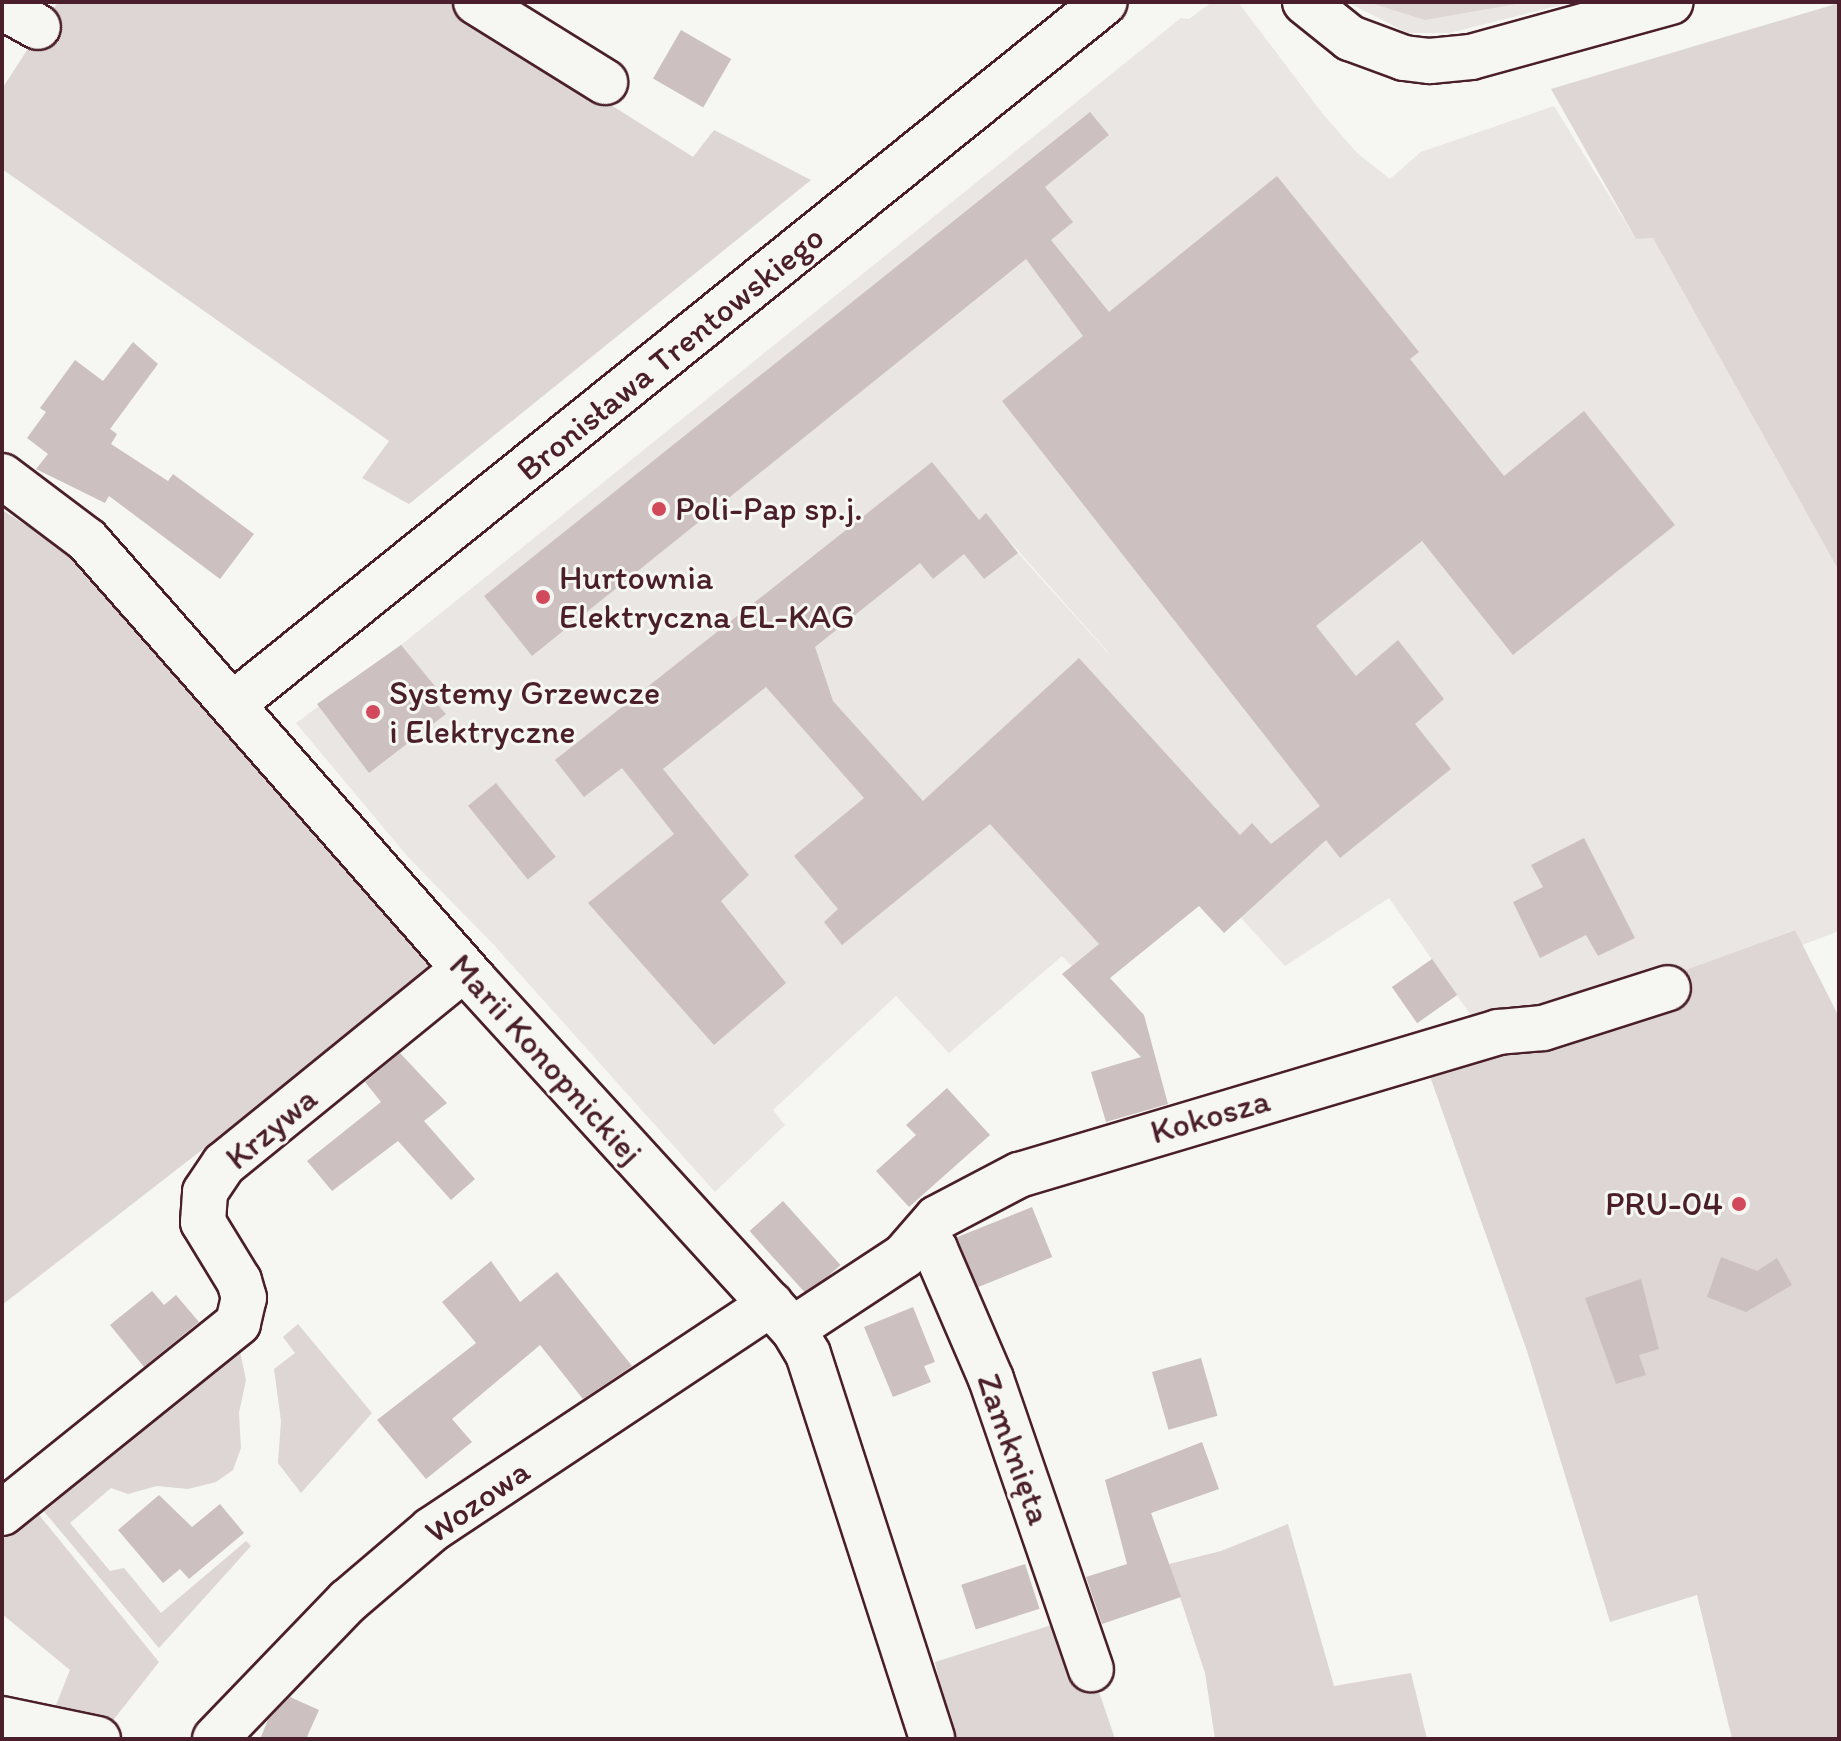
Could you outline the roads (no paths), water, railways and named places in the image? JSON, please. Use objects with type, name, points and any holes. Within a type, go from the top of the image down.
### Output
[{"type":"street","points":[[476,2],[605,82]]},
{"type":"street","name":"Bronisława Trentowskiego","points":[[233,704],[1105,2]]},
{"type":"street","points":[[1311,8],[1350,38],[1404,58],[1430,61],[1471,57],[1671,2]]},
{"type":"street","name":"Marii Konopnickiej","points":[[2,476],[87,540],[464,969],[782,1316],[808,1354],[932,1739]]},
{"type":"street","name":"Krzywa","points":[[2,1513],[238,1323],[244,1298],[239,1281],[203,1222],[205,1192],[224,1164],[464,969]]},
{"type":"street","name":"Kokosza","points":[[782,1316],[904,1256],[937,1218],[1019,1175],[1498,1032],[1543,1028],[1668,988]]},
{"type":"street","name":"Zamknięta","points":[[921,1238],[935,1249],[991,1379],[1091,1669]]},
{"type":"street","name":"Wozowa","points":[[215,1739],[348,1601],[431,1530],[782,1316]]},
{"type":"street","points":[[2,1719],[98,1739]]},
{"type":"place","name":"Poli-Pap sp.j.","points":[[659,509]]},
{"type":"place","name":"Hurtownia Elektryczna EL-KAG","points":[[543,597]]},
{"type":"place","name":"Systemy Grzewcze i Elektryczne","points":[[373,712]]},
{"type":"place","name":"PRU-04","points":[[1739,1204]]}]
